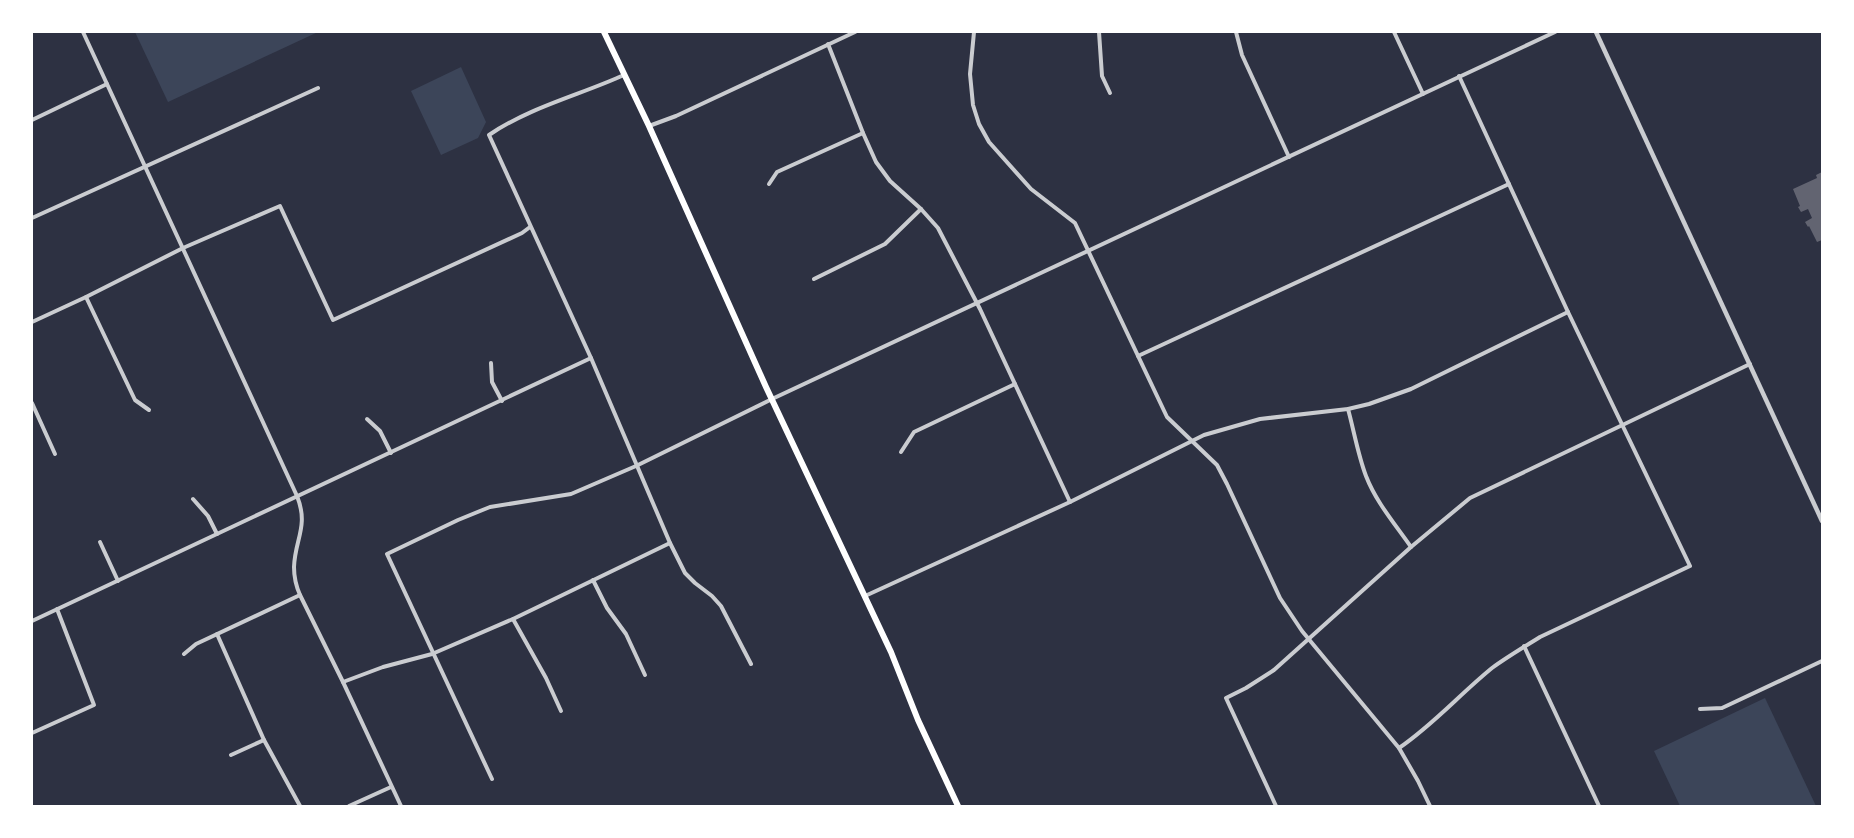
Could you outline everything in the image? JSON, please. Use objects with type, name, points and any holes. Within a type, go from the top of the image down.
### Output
[{"type":"main road","points":[[604,32],[650,126],[772,399],[891,652],[918,720],[958,807]]},
{"type":"street","points":[[82,32],[302,506],[303,520],[294,566],[295,581],[401,807]]},
{"type":"street","points":[[650,126],[855,32]]},
{"type":"street","points":[[974,32],[970,74],[973,105],[984,133],[1002,159],[1031,189],[1075,223],[1167,417],[1217,465],[1280,598],[1309,639],[1399,748],[1430,807]]},
{"type":"street","points":[[1099,32],[1102,76],[1110,93]]},
{"type":"street","points":[[1236,32],[1242,54],[1289,157]]},
{"type":"street","points":[[1394,32],[1423,94]]},
{"type":"street","points":[[492,779],[387,554],[490,507],[571,494],[636,466],[772,399],[1555,32]]},
{"type":"street","points":[[1596,32],[1822,521]]},
{"type":"street","points":[[828,44],[876,162],[890,181],[938,228],[977,303],[1071,502]]},
{"type":"street","points":[[624,75],[563,98],[489,135],[591,358],[670,543],[685,573],[721,606],[751,664]]},
{"type":"street","points":[[1399,748],[1414,738],[1492,669],[1524,646],[1690,566],[1568,312],[1459,76]]},
{"type":"street","points":[[32,120],[107,84]]},
{"type":"street","points":[[32,219],[318,88]]},
{"type":"street","points":[[769,184],[777,172],[863,133]]},
{"type":"street","points":[[1138,356],[1509,184]]},
{"type":"street","points":[[32,322],[183,248],[280,206],[333,320],[530,227]]},
{"type":"street","points":[[814,279],[885,244],[921,209]]},
{"type":"street","points":[[86,297],[135,400],[149,410]]},
{"type":"street","points":[[865,596],[1071,502],[1204,435],[1260,418],[1348,409],[1369,404],[1411,389],[1568,312]]},
{"type":"street","points":[[32,621],[591,358]]},
{"type":"street","points":[[491,363],[492,382],[502,401]]},
{"type":"street","points":[[1276,807],[1226,698],[1274,670],[1411,547],[1470,498],[1750,364]]},
{"type":"street","points":[[901,452],[914,432],[1016,384]]},
{"type":"street","points":[[32,403],[55,454]]},
{"type":"street","points":[[1348,409],[1367,477],[1383,509],[1411,547]]},
{"type":"street","points":[[367,419],[380,431],[391,453]]},
{"type":"street","points":[[193,499],[208,516],[218,534]]},
{"type":"street","points":[[100,542],[118,581]]},
{"type":"street","points":[[343,682],[383,667],[432,654],[513,619],[670,543]]},
{"type":"street","points":[[593,580],[607,608],[626,634],[645,675]]},
{"type":"street","points":[[184,654],[196,644],[300,595]]},
{"type":"street","points":[[32,733],[94,705],[57,609]]},
{"type":"street","points":[[513,619],[546,678],[561,711]]},
{"type":"street","points":[[216,634],[264,740],[300,807]]},
{"type":"street","points":[[1524,646],[1599,807]]},
{"type":"street","points":[[1700,709],[1722,708],[1822,661]]},
{"type":"street","points":[[231,755],[264,740]]},
{"type":"street","points":[[349,807],[391,787]]},
{"type":"shaded area","points":[[135,32],[318,32],[168,102]]},
{"type":"shaded area","points":[[461,67],[486,122],[478,138],[441,155],[411,91]]},
{"type":"shaded area","points":[[1765,698],[1816,806],[1680,806],[1654,751]]},
{"type":"building","points":[[1822,172],[1822,240],[1817,242],[1805,222],[1812,218],[1808,209],[1801,212],[1793,189],[1817,178],[1816,175]]}]
